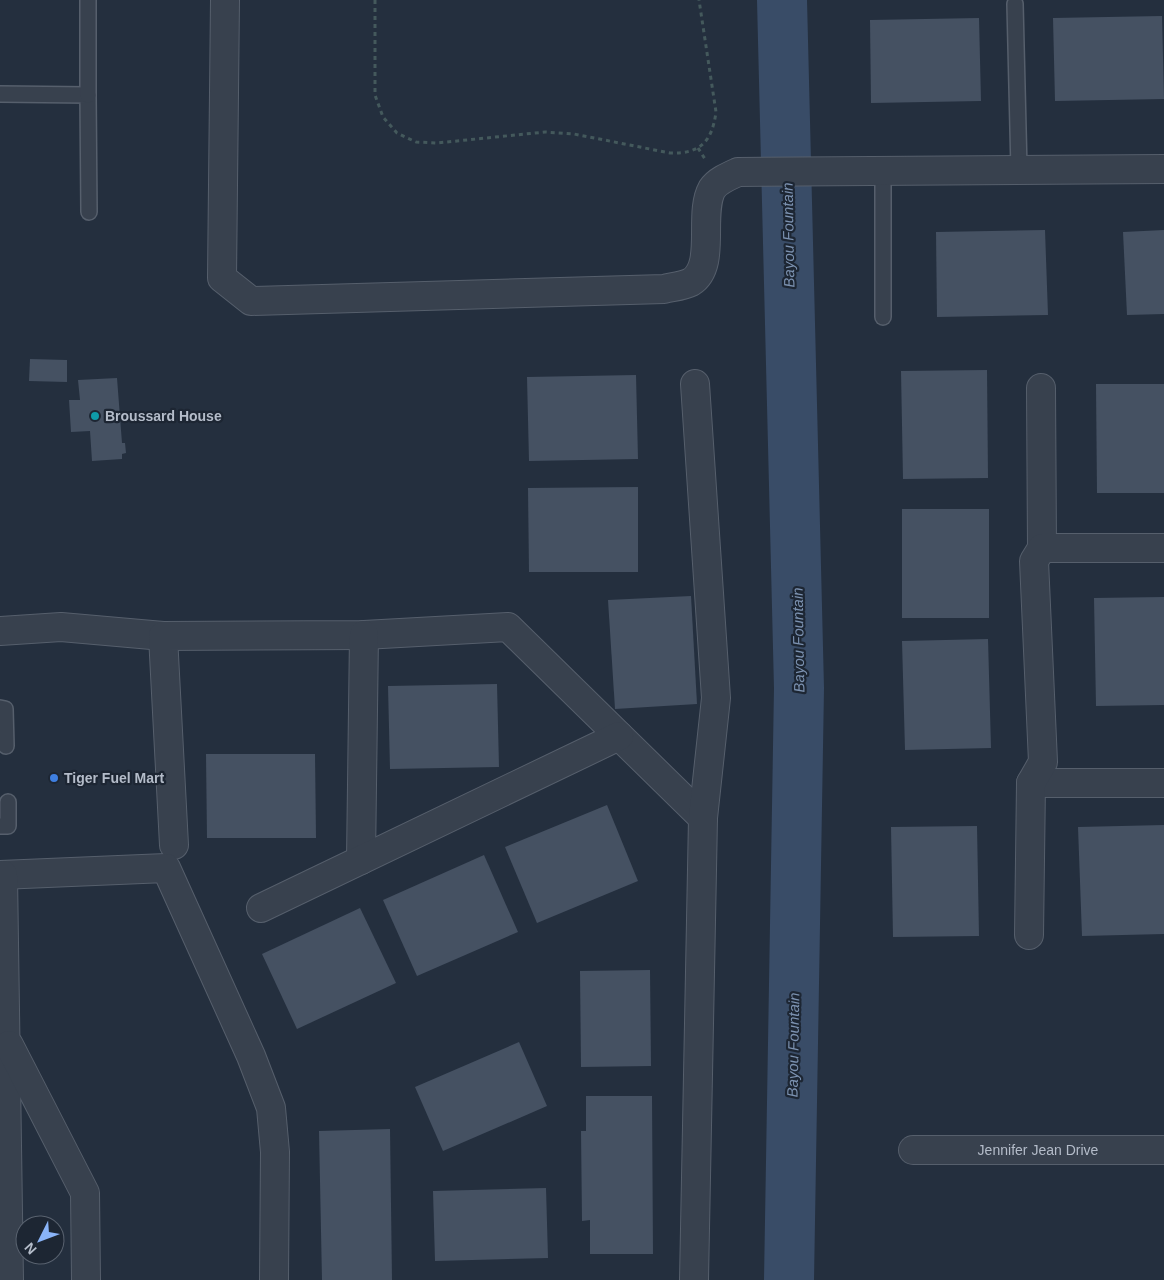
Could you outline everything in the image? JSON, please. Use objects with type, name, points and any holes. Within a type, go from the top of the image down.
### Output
[{"type":"street","points":[[225,0],[222,278],[251,301],[664,289],[691,281],[701,269],[706,253],[705,217],[712,189],[724,178],[738,172],[1164,169]]},
{"type":"street","points":[[694,1280],[703,818],[716,698],[695,384]]},
{"type":"street","points":[[1029,935],[1031,783],[1043,762],[1034,561],[1042,548],[1041,388]]},
{"type":"street","points":[[1042,548],[1164,548]]},
{"type":"street","points":[[0,631],[61,627],[163,636],[364,635],[508,627],[703,818]]},
{"type":"street","points":[[361,860],[364,635]]},
{"type":"street","points":[[163,636],[174,845]]},
{"type":"street","points":[[261,908],[619,736]]},
{"type":"street","points":[[1031,783],[1164,783]]},
{"type":"street","points":[[9,1280],[2,875],[166,868],[251,1056],[271,1108],[275,1152],[274,1280]]},
{"type":"street","points":[[6,1039],[85,1193],[86,1280]]},
{"type":"street","name":"Jennifer Jean Drive","points":[[913,1150],[1164,1150]]},
{"type":"lane","points":[[88,0],[89,212]]},
{"type":"lane","points":[[1015,4],[1018,170]]},
{"type":"lane","points":[[0,94],[88,95]]},
{"type":"lane","points":[[883,170],[883,317]]},
{"type":"lane","points":[[0,708],[5,709],[6,746]]},
{"type":"lane","points":[[0,826],[8,826],[8,802]]},
{"type":"path","points":[[375,0],[375,95],[383,117],[397,134],[416,142],[437,143],[544,132],[574,134],[670,153],[685,154],[698,148],[710,138],[714,130],[716,112],[699,0]]},
{"type":"building","points":[[1162,16],[1164,99],[1055,101],[1053,18]]},
{"type":"building","points":[[979,18],[981,101],[871,103],[870,20]]},
{"type":"building","points":[[1045,230],[1048,315],[937,317],[936,232]]},
{"type":"building","points":[[1164,230],[1164,314],[1127,315],[1123,232]]},
{"type":"building","points":[[30,359],[67,360],[67,382],[29,381]]},
{"type":"building","points":[[987,370],[988,478],[903,479],[901,371]]},
{"type":"building","points":[[636,375],[638,459],[529,461],[527,377]]},
{"type":"building","name":"Broussard House","points":[[117,378],[122,443],[125,443],[126,453],[122,454],[122,459],[92,461],[90,431],[71,432],[69,400],[80,400],[78,380]]},
{"type":"building","points":[[1096,384],[1164,384],[1164,493],[1097,493]]},
{"type":"building","points":[[638,487],[638,572],[529,572],[528,488]]},
{"type":"building","points":[[902,509],[989,509],[989,618],[902,618]]},
{"type":"building","points":[[691,596],[697,704],[615,709],[608,600]]},
{"type":"building","points":[[1164,597],[1164,705],[1096,706],[1094,598]]},
{"type":"building","points":[[988,639],[991,748],[905,750],[902,641]]},
{"type":"building","points":[[497,684],[499,767],[390,769],[388,686]]},
{"type":"building","points":[[206,754],[315,754],[316,838],[207,838]]},
{"type":"building","points":[[607,805],[638,881],[537,923],[505,847]]},
{"type":"building","points":[[1164,825],[1164,934],[1082,936],[1078,827]]},
{"type":"building","points":[[977,826],[979,936],[893,937],[891,827]]},
{"type":"building","points":[[484,855],[518,932],[417,976],[383,900]]},
{"type":"building","points":[[360,908],[396,983],[297,1029],[262,954]]},
{"type":"building","points":[[650,970],[651,1066],[581,1067],[580,971]]},
{"type":"building","points":[[519,1042],[547,1106],[443,1151],[415,1087]]},
{"type":"building","points":[[586,1096],[652,1096],[653,1254],[590,1254],[590,1220],[582,1221],[581,1131],[586,1131]]},
{"type":"building","points":[[390,1129],[392,1280],[322,1280],[319,1131]]},
{"type":"building","points":[[546,1188],[548,1258],[435,1261],[433,1191]]},
{"type":"waterway","name":"Bayou Fountain","points":[[782,0],[799,688],[789,1280]]},
{"type":"place","name":"Broussard House","points":[[95,416]]},
{"type":"place","name":"Tiger Fuel Mart","points":[[54,778]]}]
